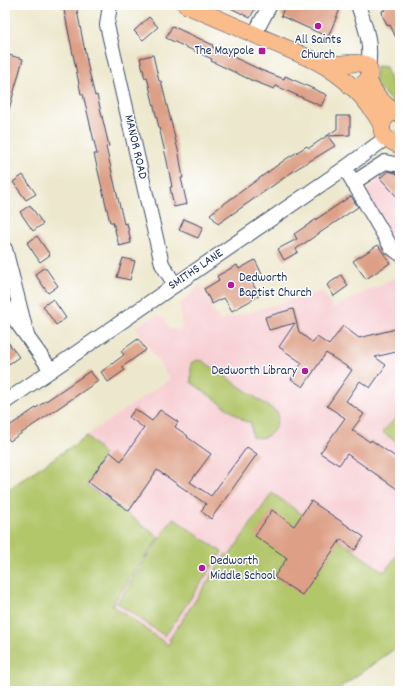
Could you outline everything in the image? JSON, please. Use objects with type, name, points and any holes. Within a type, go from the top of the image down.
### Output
[{"type":"main road","points":[[186,5],[333,70],[356,74],[378,98],[388,107],[398,112]]},
{"type":"main road","points":[[356,74],[359,92],[392,139]]},
{"type":"main road","points":[[392,139],[386,116],[398,112]]},
{"type":"street","name":"MANOR ROAD","points":[[110,5],[107,26],[162,264],[175,285]]},
{"type":"street","points":[[254,35],[270,5]]},
{"type":"street","points":[[356,74],[368,40],[358,5]]},
{"type":"street","name":"SMITHS LANE","points":[[5,402],[345,168],[392,139]]},
{"type":"street","points":[[353,183],[385,162],[400,165]]},
{"type":"street","points":[[345,168],[390,247],[400,254]]},
{"type":"street","points":[[5,249],[27,335]]},
{"type":"street","points":[[5,306],[27,335],[50,370]]},
{"type":"shaded area","points":[[389,169],[400,170],[400,241],[398,243],[384,237],[362,194]]},
{"type":"shaded area","name":"Dedworth Middle School","points":[[400,275],[400,645],[335,691],[5,691],[5,491],[170,379],[135,327],[157,315],[165,319],[169,329],[182,329],[180,304],[200,285],[219,321],[322,291],[333,308]]},
{"type":"green space","points":[[376,66],[386,67],[396,97],[394,104],[375,84]]},
{"type":"green space","points":[[198,360],[203,361],[278,413],[278,419],[274,429],[268,436],[258,438],[252,437],[251,422],[246,422],[191,382],[191,363]]},
{"type":"green space","points":[[400,414],[400,444],[382,432]]},
{"type":"green space","points":[[87,436],[104,454],[87,485],[159,537],[112,605],[168,645],[171,641],[169,640],[226,554],[229,556],[272,493],[384,572],[400,551],[400,645],[335,691],[5,691],[5,491]]},
{"type":"green space","points":[[173,518],[222,552],[165,636],[117,603]]},
{"type":"building","points":[[63,5],[76,5],[88,67],[95,96],[97,95],[109,146],[106,147],[124,224],[127,223],[131,243],[119,246],[113,222],[110,222],[94,154],[97,154],[83,94],[81,94]]},
{"type":"building","points":[[225,5],[257,5],[250,18]]},
{"type":"building","name":"All Saints Church","points":[[285,5],[332,5],[340,9],[328,37],[281,16]]},
{"type":"building","points":[[382,5],[400,5],[400,46],[390,25],[388,26],[383,17],[382,11],[385,10]]},
{"type":"building","points":[[149,17],[158,27],[143,40],[134,31]]},
{"type":"building","points":[[172,26],[261,70],[284,79],[285,76],[327,95],[321,106],[276,86],[274,89],[251,80],[211,61],[212,59],[166,38]]},
{"type":"building","points":[[5,54],[23,59],[8,113],[5,113]]},
{"type":"building","points":[[153,55],[179,154],[183,178],[181,178],[187,204],[174,207],[167,161],[147,77],[145,78],[140,58]]},
{"type":"building","points":[[337,116],[350,116],[350,135],[328,136],[335,146],[298,168],[218,224],[210,214],[286,159],[307,146],[309,148],[337,129]]},
{"type":"building","points":[[388,171],[396,173],[400,177],[400,200],[380,178]]},
{"type":"building","points":[[23,175],[36,194],[26,200],[13,182]]},
{"type":"building","points":[[351,196],[358,207],[296,249],[298,252],[284,260],[278,249],[297,239],[294,234]]},
{"type":"building","points":[[30,205],[43,224],[33,231],[20,212]]},
{"type":"building","points":[[184,219],[203,227],[198,238],[179,230]]},
{"type":"building","points":[[37,236],[50,255],[40,262],[27,243]]},
{"type":"building","points":[[378,245],[390,263],[366,279],[353,261]]},
{"type":"building","points":[[123,258],[135,261],[130,280],[117,277]]},
{"type":"building","name":"Dedworth Baptist Church","points":[[255,260],[263,276],[252,282],[259,296],[232,311],[224,298],[212,304],[204,289],[219,280],[217,276],[237,265],[239,269]]},
{"type":"building","points":[[45,267],[58,286],[48,293],[35,274]]},
{"type":"building","points":[[341,275],[348,286],[334,296],[327,285]]},
{"type":"building","points":[[53,299],[66,318],[56,325],[43,306]]},
{"type":"building","points":[[293,309],[299,332],[313,343],[317,337],[329,345],[343,326],[359,338],[400,328],[400,351],[375,357],[386,365],[370,388],[360,381],[346,401],[364,414],[352,430],[370,442],[371,440],[400,460],[400,491],[347,454],[339,465],[320,453],[345,418],[327,406],[352,370],[326,353],[303,387],[291,379],[302,363],[279,347],[295,323],[269,330],[265,317]]},
{"type":"building","points":[[5,338],[19,357],[9,364],[5,358]]},
{"type":"building","points":[[138,339],[146,350],[122,367],[125,370],[108,382],[101,372],[124,355],[121,351]]},
{"type":"building","points":[[90,371],[98,381],[10,441],[5,435],[5,429]]},
{"type":"building","points":[[135,409],[152,421],[160,410],[178,422],[175,427],[211,454],[190,482],[211,496],[247,447],[257,454],[211,519],[201,511],[206,504],[157,470],[129,511],[88,482],[110,452],[121,461],[144,428],[129,417]]},
{"type":"building","points":[[311,501],[364,537],[355,550],[341,539],[302,595],[274,577],[287,558],[255,536],[272,510],[294,526]]},
{"type":"place","name":"All Saints Church","points":[[318,26]]},
{"type":"place","name":"The Maypole","points":[[262,51]]},
{"type":"place","name":"Dedworth Baptist Church","points":[[231,285]]},
{"type":"place","name":"Dedworth Library","points":[[305,371]]},
{"type":"place","name":"Dedworth Middle School","points":[[202,568]]}]
